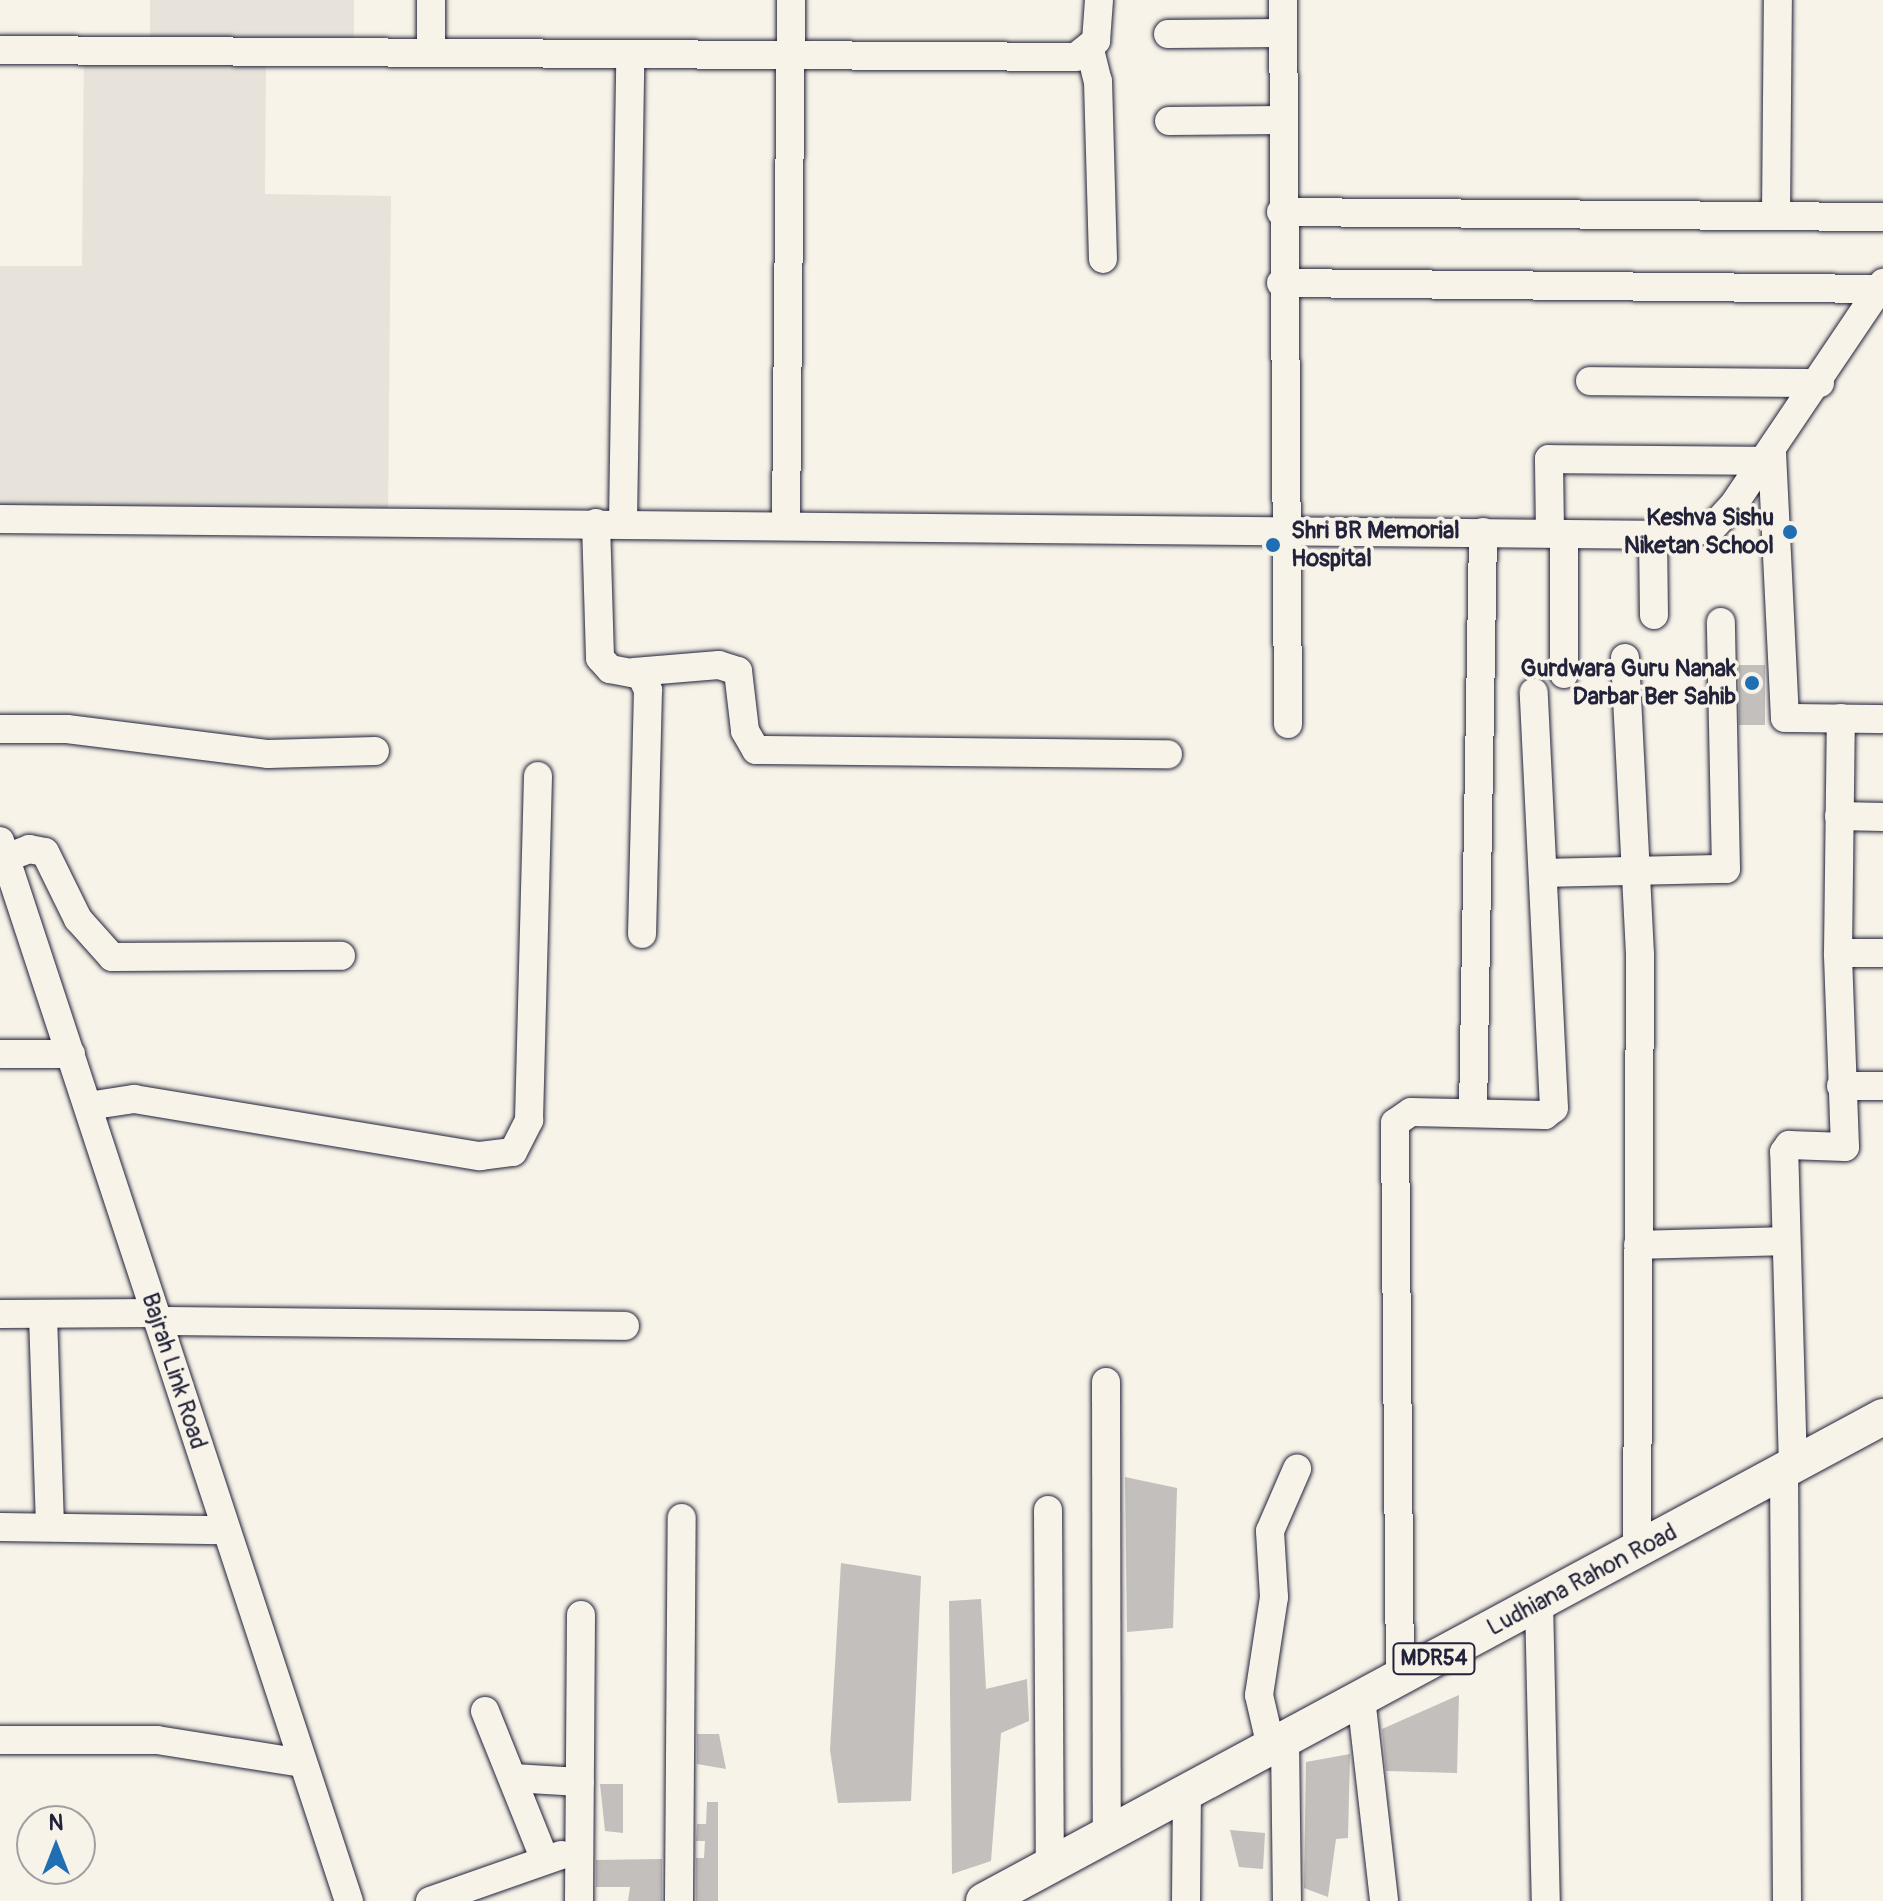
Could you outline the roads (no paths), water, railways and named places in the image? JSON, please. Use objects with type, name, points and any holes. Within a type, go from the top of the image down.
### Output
[{"type":"main road","name":"Ludhiana Rahon Road","points":[[984,1901],[1883,1417]]},
{"type":"street","points":[[431,0],[431,53]]},
{"type":"street","points":[[786,525],[791,0]]},
{"type":"street","points":[[0,50],[1076,57],[1090,50],[1099,33],[1099,0]]},
{"type":"street","points":[[1283,0],[1281,283],[1288,724]]},
{"type":"street","points":[[1776,215],[1778,0]]},
{"type":"street","points":[[1168,34],[1282,33]]},
{"type":"street","points":[[1090,50],[1098,81],[1103,259]]},
{"type":"street","points":[[630,55],[610,523],[600,658],[610,669],[634,672],[719,665],[738,671],[745,685],[745,731],[756,750],[1168,754]]},
{"type":"street","points":[[1169,121],[1282,120]]},
{"type":"street","points":[[1281,212],[1883,217]]},
{"type":"street","points":[[1281,283],[1881,286]]},
{"type":"street","points":[[0,519],[1285,529],[1653,535],[1711,529],[1769,457],[1881,286]]},
{"type":"street","points":[[1590,381],[1820,383]]},
{"type":"street","points":[[1564,674],[1557,533],[1549,459],[1769,457]]},
{"type":"street","points":[[1769,457],[1785,718],[1883,719]]},
{"type":"street","points":[[1473,1113],[1483,532]]},
{"type":"street","points":[[1653,535],[1654,615]]},
{"type":"street","points":[[1544,873],[1726,869],[1721,622]]},
{"type":"street","points":[[1625,658],[1636,873],[1637,1551]]},
{"type":"street","points":[[634,672],[646,681],[648,699],[642,934]]},
{"type":"street","points":[[1400,1678],[1395,1123],[1411,1112],[1545,1115],[1554,1108],[1534,692]]},
{"type":"street","points":[[1787,1901],[1785,1148],[1845,1147],[1838,953],[1841,718]]},
{"type":"street","points":[[0,729],[67,729],[268,754],[375,751]]},
{"type":"street","points":[[88,1106],[134,1099],[453,1153],[513,1152],[529,1120],[538,776]]},
{"type":"street","points":[[1839,816],[1883,817]]},
{"type":"street","points":[[3,849],[45,852],[78,919],[112,957],[341,956]]},
{"type":"street","name":"Bajrah Link Road","points":[[3,849],[349,1901]]},
{"type":"street","points":[[1838,953],[1883,953]]},
{"type":"street","points":[[0,1054],[71,1054]]},
{"type":"street","points":[[1841,1086],[1883,1086]]},
{"type":"street","points":[[1638,1245],[1786,1241]]},
{"type":"street","points":[[0,1314],[625,1326]]},
{"type":"street","points":[[43,1315],[50,1527]]},
{"type":"street","points":[[1106,1382],[1107,1835]]},
{"type":"street","points":[[1287,1901],[1278,1743],[1259,1695],[1274,1597],[1270,1531],[1297,1469]]},
{"type":"street","points":[[1048,1510],[1050,1866]]},
{"type":"street","points":[[679,1901],[682,1518]]},
{"type":"street","points":[[0,1527],[225,1530]]},
{"type":"street","points":[[1539,1602],[1546,1901]]},
{"type":"street","points":[[579,1901],[581,1615]]},
{"type":"street","points":[[1361,1698],[1384,1901]]},
{"type":"street","points":[[485,1711],[545,1860]]},
{"type":"street","points":[[0,1740],[157,1740],[302,1763]]},
{"type":"street","points":[[513,1778],[580,1782]]},
{"type":"street","points":[[1186,1901],[1187,1792]]},
{"type":"street","points":[[430,1901],[470,1894],[545,1860],[579,1850]]},
{"type":"place","name":"Keshva Sishu Niketan School","points":[[1790,532]]},
{"type":"place","name":"Shri BR Memorial Hospital","points":[[1273,545]]},
{"type":"place","name":"Gurdwara Guru Nanak Darbar Ber Sahib","points":[[1752,683]]}]
